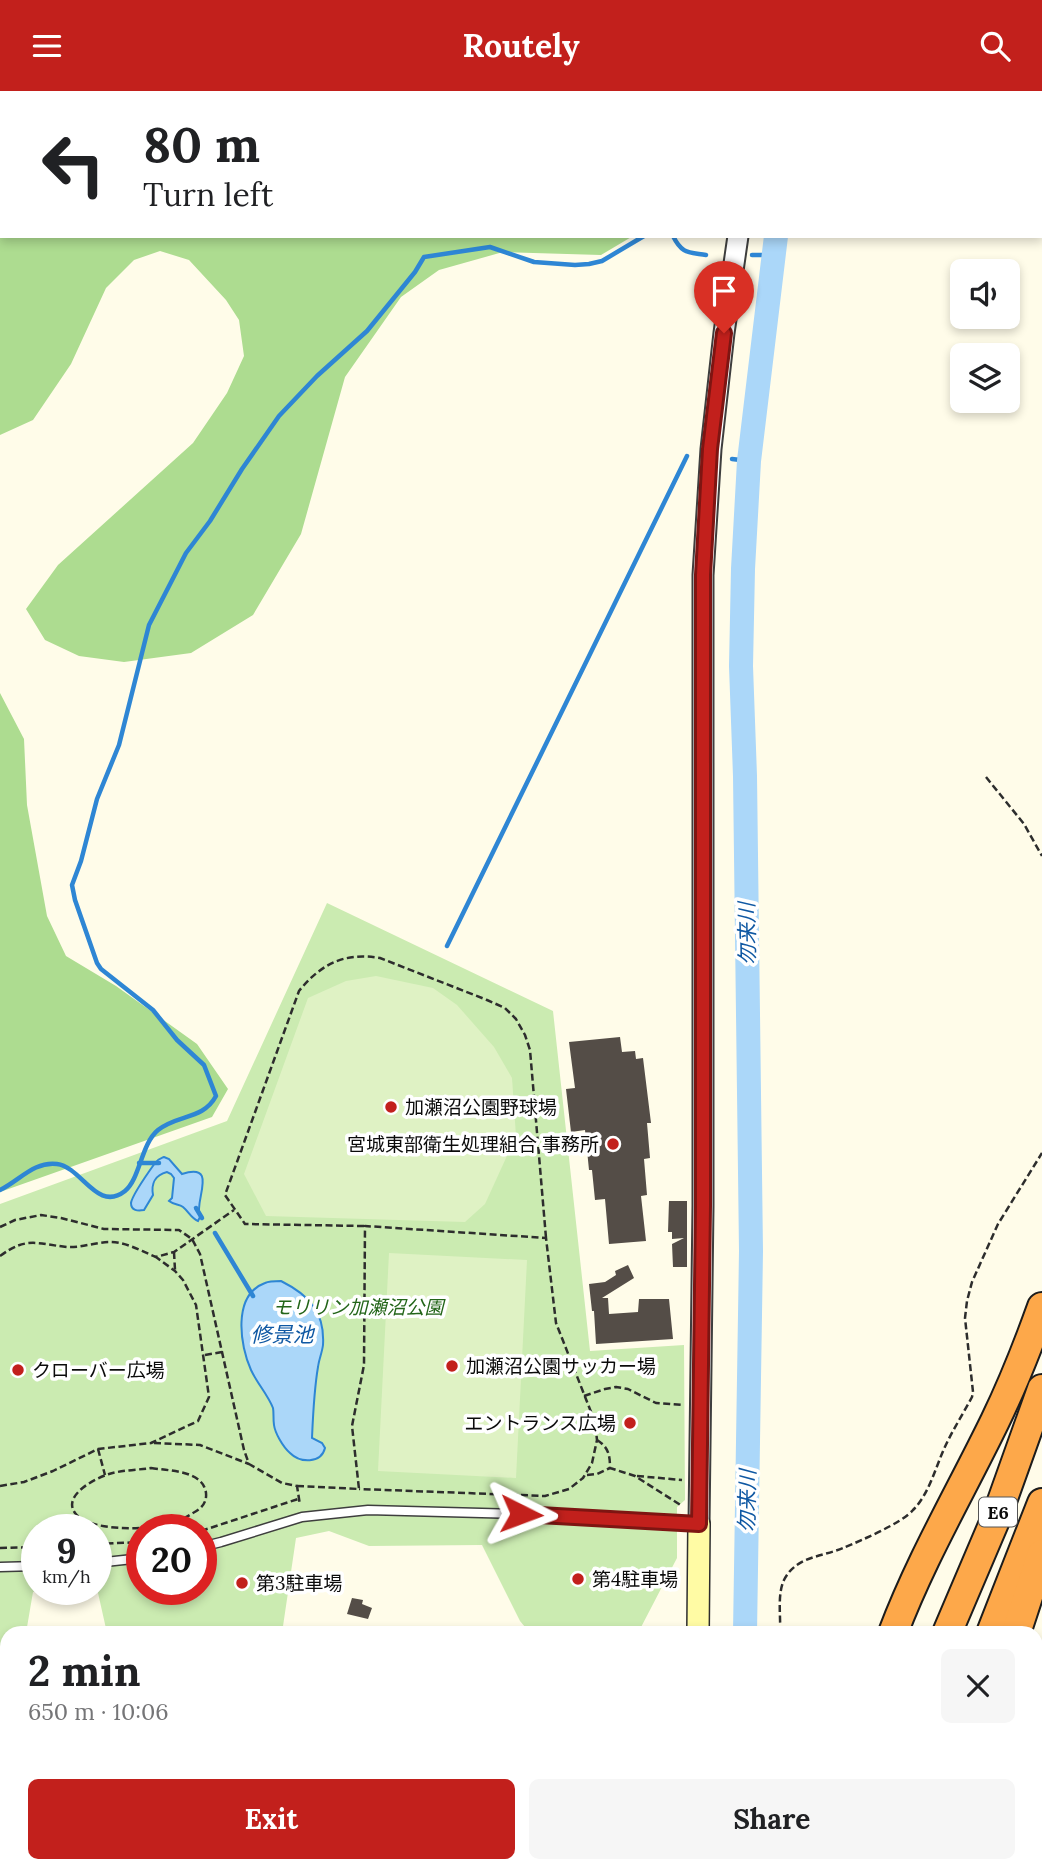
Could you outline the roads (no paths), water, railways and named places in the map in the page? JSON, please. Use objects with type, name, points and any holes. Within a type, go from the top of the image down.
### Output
[{"type":"highway","points":[[896,1626],[931,1548],[995,1421],[1024,1357],[1042,1307]]},
{"type":"highway","name":"E6","points":[[950,1626],[996,1518],[1042,1389]]},
{"type":"highway","name":"E6","points":[[994,1626],[1042,1503]]},
{"type":"highway","points":[[1018,1626],[1042,1554]]},
{"type":"main road","points":[[698,1626],[699,1524]]},
{"type":"street","points":[[699,1524],[703,1206],[703,575],[710,449],[738,238]]},
{"type":"lane","points":[[217,1543],[302,1517],[368,1510],[572,1516],[699,1524]]},
{"type":"lane","points":[[0,1567],[21,1566]]},
{"type":"water","points":[[164,1157],[182,1174],[193,1172],[203,1178],[198,1221],[183,1207],[169,1201],[172,1198],[174,1178],[167,1172],[159,1175],[155,1181],[153,1195],[144,1210],[132,1208],[132,1200],[141,1183],[156,1162]]},
{"type":"water","name":"修景池","points":[[281,1281],[300,1292],[313,1306],[323,1333],[312,1438],[322,1443],[325,1448],[319,1457],[310,1460],[294,1456],[280,1440],[275,1428],[273,1408],[251,1370],[244,1348],[242,1322],[247,1298],[254,1289],[265,1283]]},
{"type":"waterway","points":[[0,1190],[34,1169],[57,1164],[66,1167],[98,1193],[115,1196],[130,1186],[148,1144],[158,1130],[204,1109],[216,1096],[204,1065],[177,1040],[153,1010],[101,969],[72,885],[97,799],[119,745],[149,625],[186,553],[210,521],[242,469],[279,416],[317,376],[367,331],[424,257],[490,247],[534,262],[589,264],[602,261],[641,238]]},
{"type":"waterway","points":[[674,238],[683,249],[706,255]]},
{"type":"waterway","name":"勿来川","points":[[745,1626],[751,1251],[745,776],[741,666],[743,569],[749,461],[776,238]]},
{"type":"waterway","points":[[752,255],[773,255]]},
{"type":"waterway","points":[[447,946],[687,456]]},
{"type":"waterway","points":[[732,459],[749,461]]},
{"type":"waterway","points":[[139,1163],[159,1163]]},
{"type":"waterway","points":[[196,1208],[202,1218]]},
{"type":"waterway","points":[[215,1233],[253,1296]]},
{"type":"place","name":"加瀬沼公園野球場","points":[[391,1107]]},
{"type":"place","name":"宮城東部衛生処理組合 事務所","points":[[613,1144]]},
{"type":"place","name":"加瀬沼公園サッカー場","points":[[452,1366]]},
{"type":"place","name":"クローバー広場","points":[[18,1370]]},
{"type":"place","name":"エントランス広場","points":[[630,1423]]},
{"type":"place","name":"第4駐車場","points":[[578,1579]]},
{"type":"place","name":"第3駐車場","points":[[242,1583]]},
{"type":"park label","name":"モリリン加瀬沼公園","points":[[358,1307]]}]
